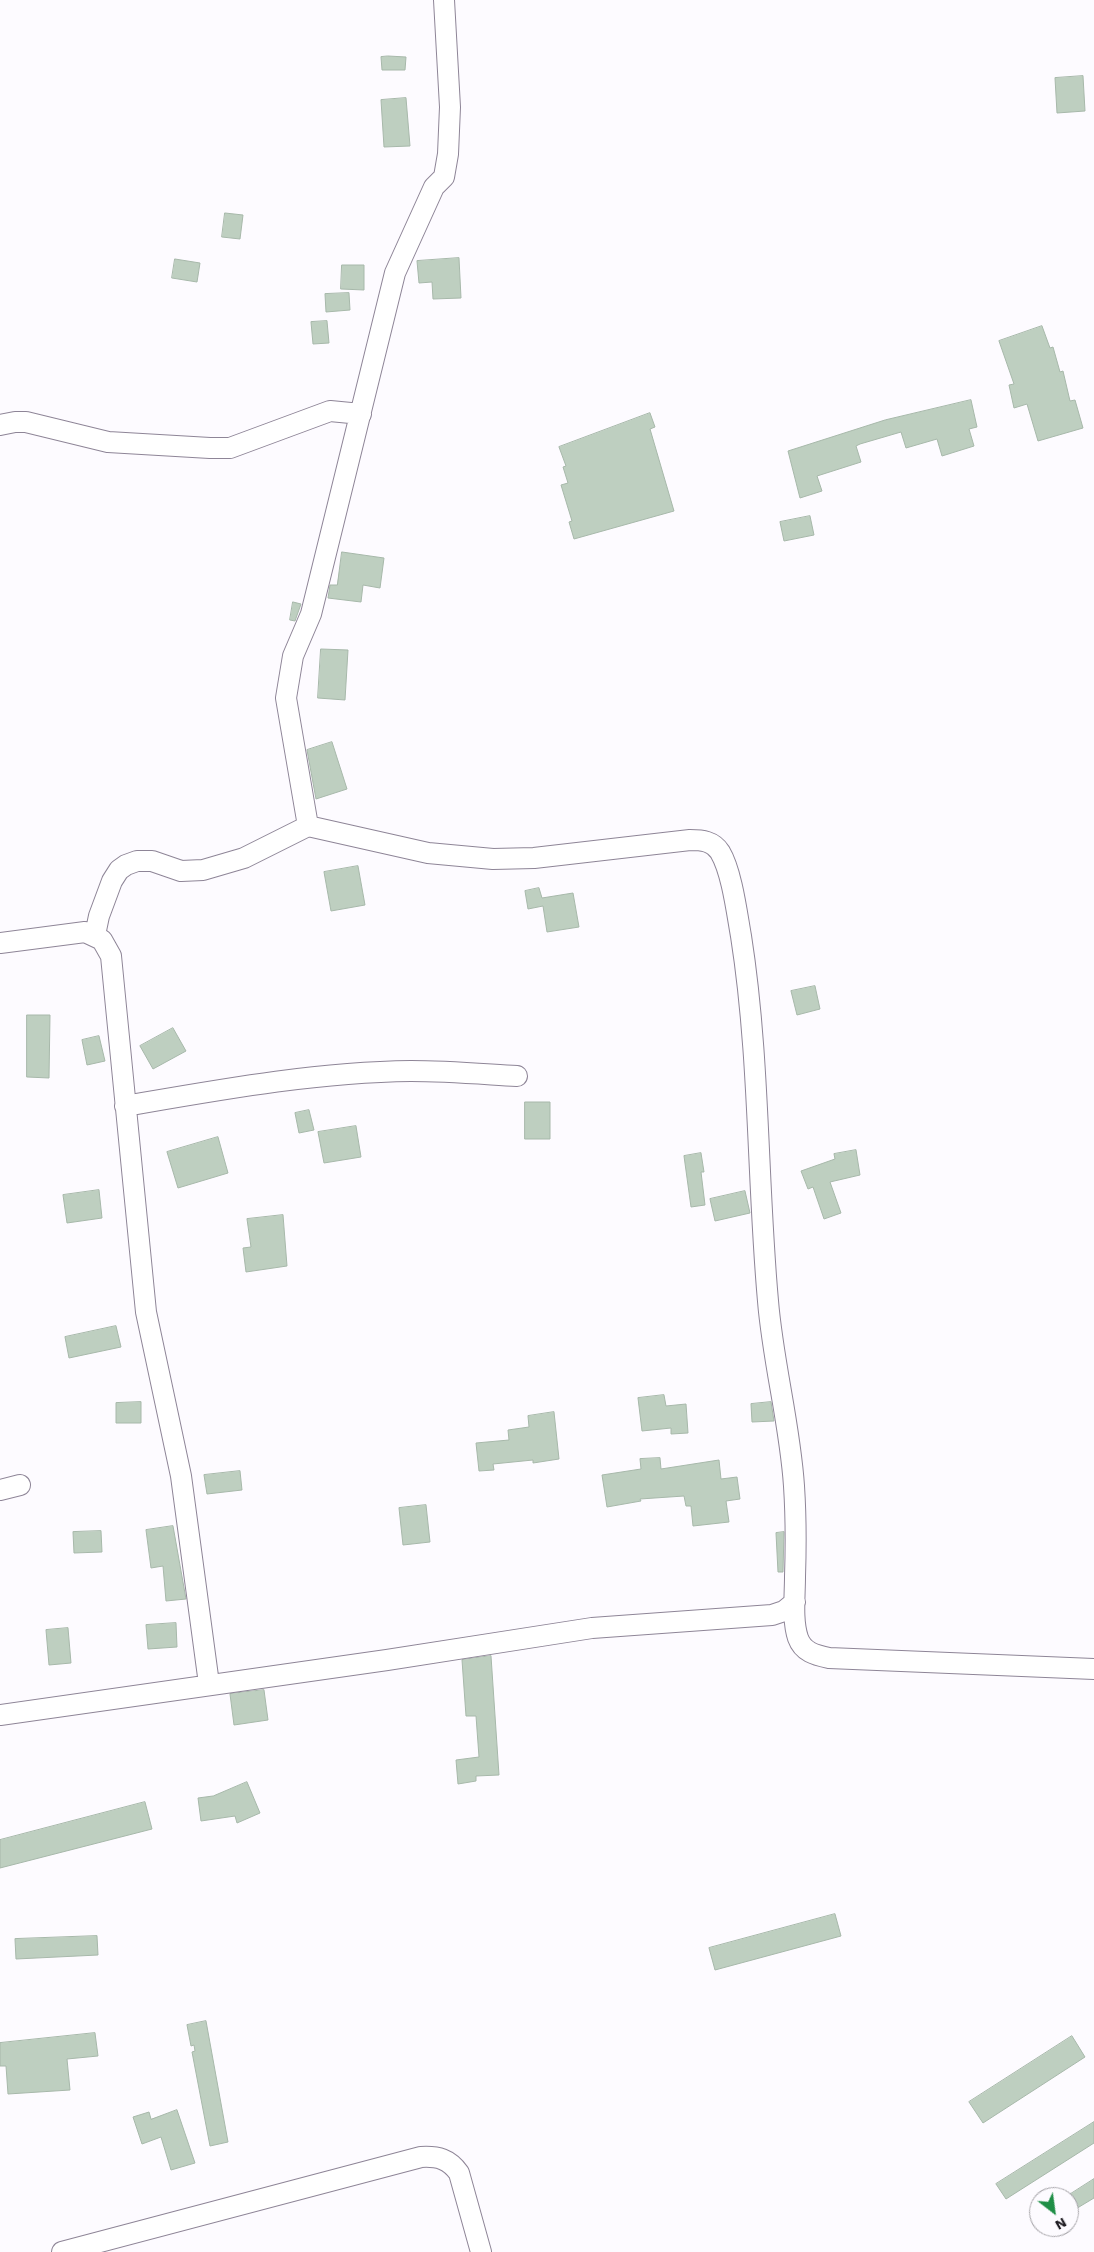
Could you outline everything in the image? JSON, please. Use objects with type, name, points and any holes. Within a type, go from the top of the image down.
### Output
[{"type":"street","points":[[308,826],[286,698],[289,672],[293,656],[311,614],[396,273],[434,188],[444,177],[448,154],[450,108],[444,0]]},
{"type":"street","points":[[0,425],[26,422],[108,442],[230,448],[330,411],[360,414]]},
{"type":"street","points":[[95,935],[99,916],[112,881],[119,870],[126,865],[137,861],[152,861],[181,871],[203,870],[244,858],[308,826],[428,853],[465,858],[534,858],[690,840],[702,840],[712,844],[720,852],[726,866],[746,967],[753,1038],[768,1303],[794,1484],[796,1537],[795,1602],[798,1637],[803,1648],[815,1655],[829,1658],[1094,1669]]},
{"type":"street","points":[[0,943],[84,932],[95,935],[102,940],[111,956],[146,1312],[181,1476],[209,1684]]},
{"type":"street","points":[[125,1106],[235,1086],[320,1077],[410,1072],[517,1076]]},
{"type":"street","points":[[0,1490],[20,1486]]},
{"type":"street","points":[[0,1715],[378,1661],[592,1628],[772,1615],[784,1611],[795,1602]]},
{"type":"street","points":[[62,2252],[421,2157],[431,2156],[443,2158],[452,2164],[459,2174],[481,2252]]},
{"type":"building","points":[[381,57],[406,57],[405,70],[382,70]]},
{"type":"building","points":[[1083,76],[1085,111],[1057,113],[1055,78]]},
{"type":"building","points":[[406,98],[410,146],[384,147],[381,100]]},
{"type":"building","points":[[225,213],[243,215],[240,239],[222,237]]},
{"type":"building","points":[[459,258],[461,298],[433,299],[432,282],[419,283],[417,261]]},
{"type":"building","points":[[175,259],[200,263],[197,282],[172,278]]},
{"type":"building","points":[[342,265],[364,265],[364,290],[341,289]]},
{"type":"building","points":[[349,293],[350,310],[326,312],[325,294]]},
{"type":"building","points":[[327,321],[329,343],[313,344],[311,322]]},
{"type":"building","points":[[1042,326],[1050,348],[1053,347],[1060,372],[1063,371],[1070,401],[1075,400],[1083,428],[1038,441],[1027,404],[1014,408],[1009,385],[1014,384],[999,341]]},
{"type":"building","points":[[971,400],[977,427],[969,429],[974,446],[942,456],[937,439],[906,448],[901,432],[860,444],[856,446],[861,462],[817,476],[822,491],[800,498],[788,451],[885,420]]},
{"type":"building","points":[[650,413],[655,427],[650,429],[674,511],[574,539],[569,522],[572,521],[561,485],[568,483],[563,467],[566,466],[559,447]]},
{"type":"building","points":[[810,516],[814,535],[784,541],[780,522]]},
{"type":"building","points":[[342,552],[384,558],[380,588],[363,585],[361,602],[328,598],[330,585],[337,585]]},
{"type":"building","points":[[293,602],[301,604],[295,621],[290,620]]},
{"type":"building","points":[[321,649],[348,650],[345,700],[318,698]]},
{"type":"building","points":[[332,742],[347,789],[316,799],[307,750]]},
{"type":"building","points":[[358,866],[365,905],[331,911],[324,872]]},
{"type":"building","points":[[539,888],[542,898],[573,893],[579,927],[547,932],[543,906],[528,909],[525,891]]},
{"type":"building","points":[[815,986],[820,1009],[797,1015],[791,991]]},
{"type":"building","points":[[27,1015],[50,1015],[49,1078],[27,1077]]},
{"type":"building","points":[[173,1028],[186,1051],[153,1069],[140,1046]]},
{"type":"building","points":[[99,1036],[105,1061],[87,1065],[82,1040]]},
{"type":"building","points":[[525,1102],[550,1102],[550,1139],[525,1139]]},
{"type":"building","points":[[309,1110],[314,1130],[299,1133],[295,1113]]},
{"type":"building","points":[[356,1126],[361,1157],[324,1163],[318,1132]]},
{"type":"building","points":[[218,1137],[228,1173],[178,1188],[167,1152]]},
{"type":"building","points":[[856,1150],[860,1175],[830,1182],[841,1213],[824,1219],[813,1187],[808,1189],[801,1171],[835,1159],[834,1154]]},
{"type":"building","points":[[701,1153],[704,1172],[701,1172],[705,1205],[691,1207],[684,1156]]},
{"type":"building","points":[[99,1190],[102,1218],[67,1223],[63,1195]]},
{"type":"building","points":[[745,1191],[750,1213],[715,1221],[710,1199]]},
{"type":"building","points":[[283,1215],[287,1266],[246,1272],[243,1248],[251,1247],[247,1219]]},
{"type":"building","points":[[116,1326],[121,1347],[69,1358],[65,1337]]},
{"type":"building","points":[[664,1395],[666,1406],[686,1404],[688,1433],[671,1434],[671,1428],[642,1431],[638,1398]]},
{"type":"building","points":[[141,1402],[141,1423],[116,1423],[116,1403]]},
{"type":"building","points":[[771,1402],[774,1421],[752,1422],[751,1404]]},
{"type":"building","points":[[554,1412],[559,1459],[533,1463],[533,1460],[493,1464],[494,1470],[479,1471],[476,1443],[509,1440],[508,1430],[529,1427],[528,1416]]},
{"type":"building","points":[[660,1458],[661,1469],[719,1460],[721,1479],[737,1477],[740,1499],[726,1501],[729,1522],[693,1526],[691,1506],[686,1506],[684,1496],[640,1499],[641,1501],[607,1507],[602,1475],[641,1469],[640,1459]]},
{"type":"building","points":[[240,1471],[242,1490],[207,1494],[204,1475]]},
{"type":"building","points":[[426,1505],[430,1542],[403,1545],[399,1508]]},
{"type":"building","points":[[173,1526],[186,1599],[166,1601],[163,1566],[151,1568],[146,1530]]},
{"type":"building","points":[[101,1531],[102,1552],[74,1553],[73,1532]]},
{"type":"building","points":[[784,1532],[783,1572],[778,1572],[776,1533]]},
{"type":"building","points":[[176,1623],[177,1647],[148,1649],[146,1625]]},
{"type":"building","points":[[68,1628],[71,1663],[49,1665],[46,1630]]},
{"type":"building","points":[[491,1656],[499,1775],[476,1776],[476,1781],[458,1784],[456,1760],[479,1757],[476,1716],[466,1716],[462,1660]]},
{"type":"building","points":[[264,1690],[268,1720],[234,1725],[230,1694]]},
{"type":"building","points":[[247,1782],[260,1813],[237,1823],[235,1816],[201,1821],[198,1798],[213,1796]]},
{"type":"building","points":[[145,1802],[152,1829],[0,1868],[0,1840]]},
{"type":"building","points":[[835,1914],[841,1936],[715,1970],[709,1948]]},
{"type":"building","points":[[97,1936],[98,1955],[16,1959],[15,1939]]},
{"type":"building","points":[[206,2021],[228,2142],[210,2146],[192,2052],[195,2051],[194,2045],[191,2046],[187,2025]]},
{"type":"building","points":[[95,2033],[98,2056],[67,2059],[70,2090],[8,2094],[6,2066],[0,2066],[0,2043]]},
{"type":"building","points":[[1072,2036],[1085,2057],[983,2123],[969,2102]]},
{"type":"building","points":[[177,2110],[195,2163],[171,2170],[161,2137],[142,2144],[133,2117],[149,2112],[151,2119]]},
{"type":"building","points":[[1094,2122],[1094,2143],[1006,2199],[996,2184]]},
{"type":"building","points":[[1094,2179],[1094,2198],[1079,2207],[1079,2189]]}]
